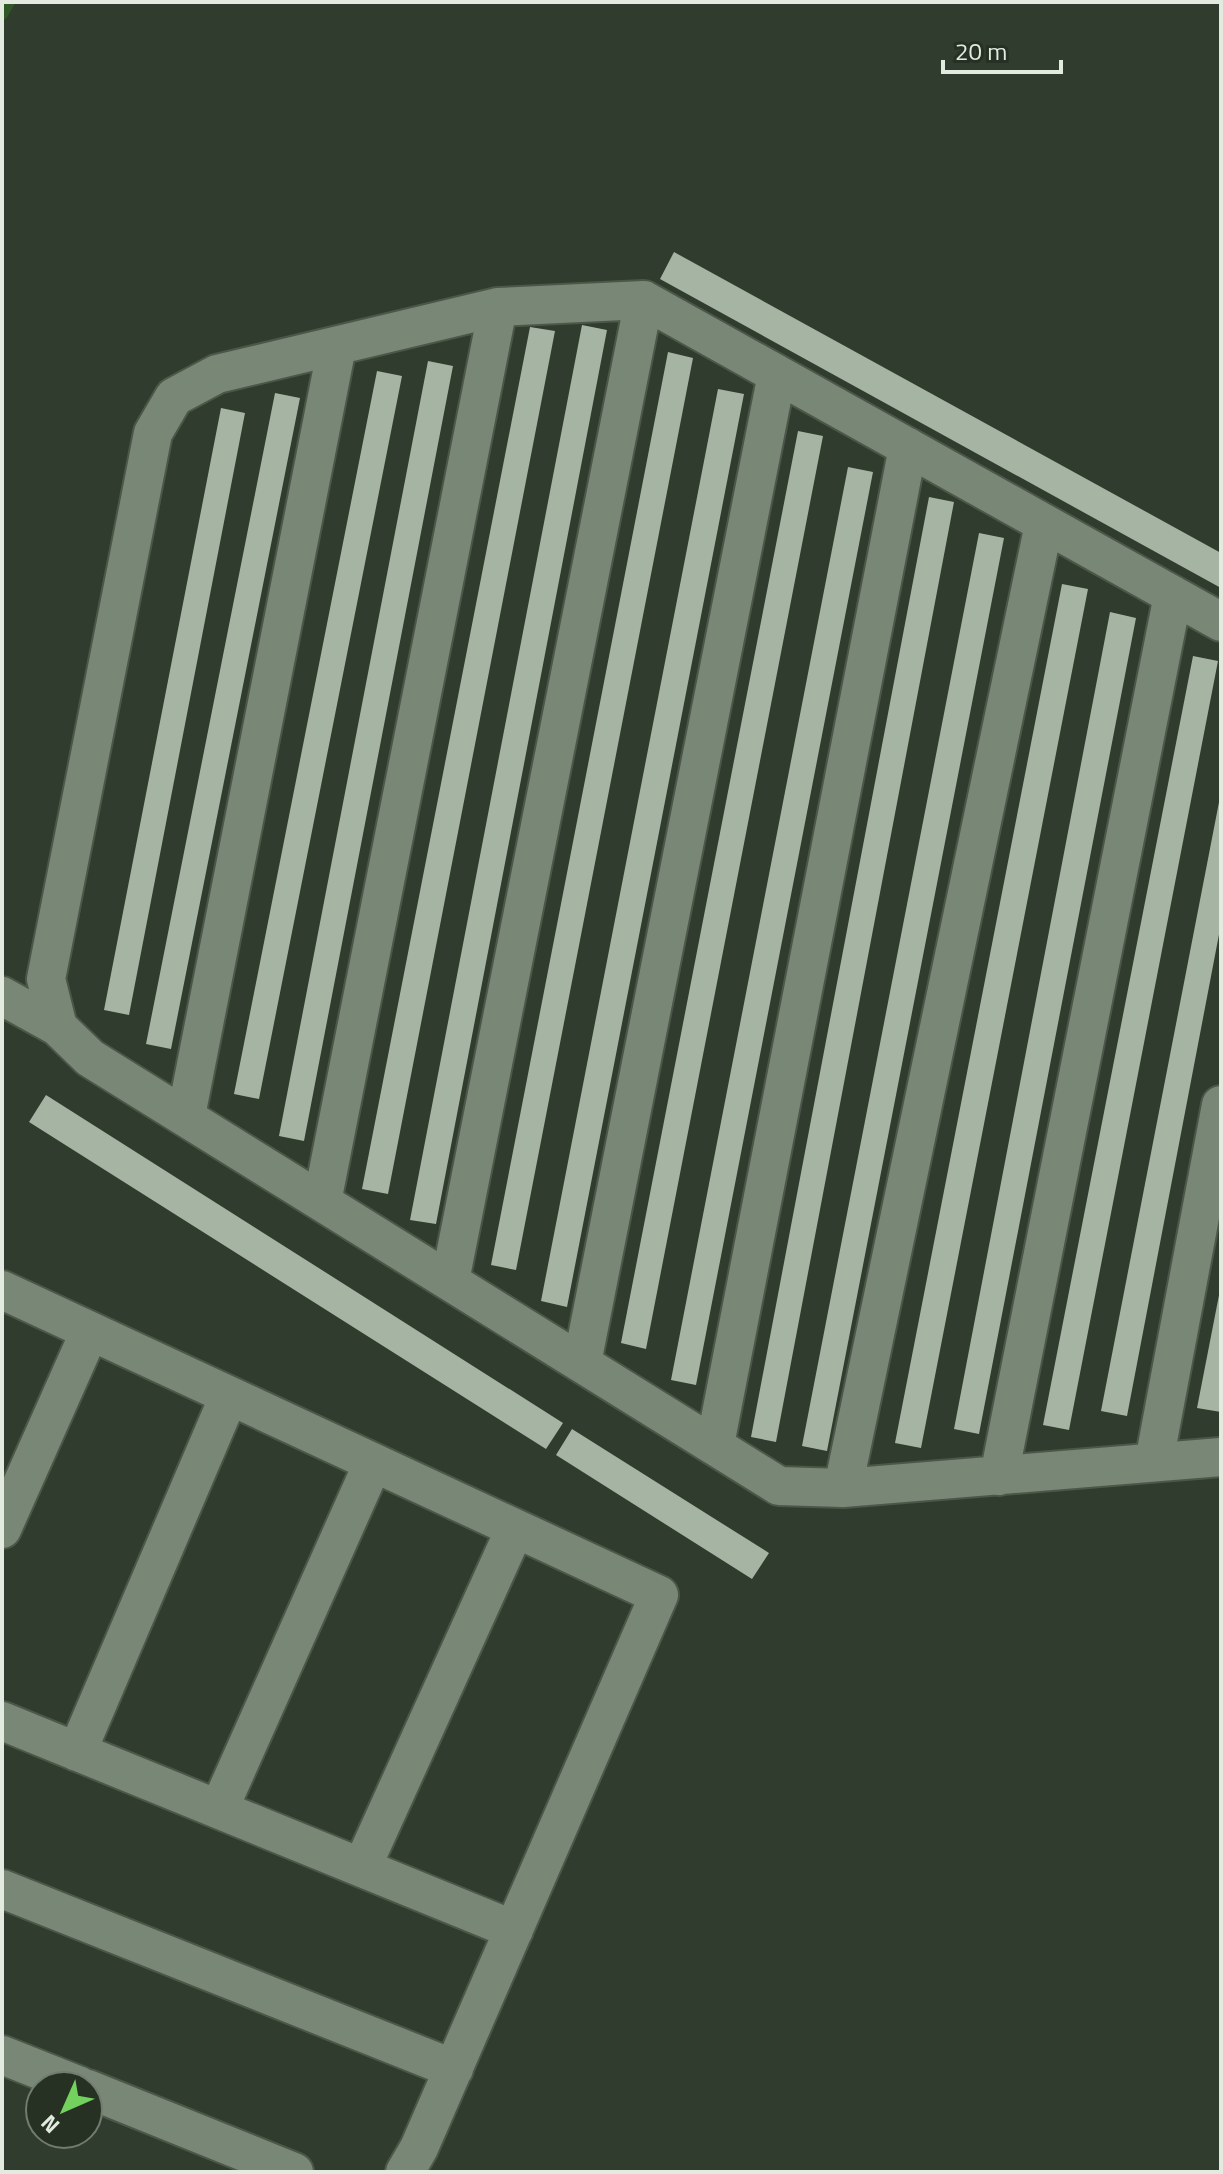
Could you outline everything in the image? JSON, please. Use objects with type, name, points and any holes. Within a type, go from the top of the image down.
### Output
[{"type":"street","points":[[450,1281],[644,300]]},
{"type":"street","points":[[58,1027],[46,979],[153,433],[174,397],[217,374],[498,307],[644,300],[1221,622]]},
{"type":"street","points":[[322,1202],[498,307]]},
{"type":"street","points":[[186,1116],[337,346]]},
{"type":"street","points":[[582,1363],[777,374]]},
{"type":"street","points":[[715,1445],[908,447]]},
{"type":"street","points":[[843,1488],[1044,524]]},
{"type":"street","points":[[999,1476],[1173,595]]},
{"type":"street","points":[[2,996],[58,1027],[90,1058],[779,1486],[843,1488],[1221,1457]]},
{"type":"street","points":[[1154,1462],[1221,1105]]},
{"type":"street","points":[[2,1290],[659,1595],[454,2069],[405,2172]]},
{"type":"street","points":[[2,1529],[90,1331]]},
{"type":"street","points":[[77,1752],[229,1396]]},
{"type":"street","points":[[219,1809],[373,1463]]},
{"type":"street","points":[[362,1867],[515,1529]]},
{"type":"street","points":[[2,1721],[514,1930]]},
{"type":"street","points":[[2,1889],[454,2069]]},
{"type":"street","points":[[2,2055],[40,2070]]},
{"type":"street","points":[[104,2095],[294,2172]]},
{"type":"building","points":[[674,252],[1221,553],[1221,588],[660,279]]},
{"type":"building","points":[[582,325],[607,330],[436,1224],[410,1220]]},
{"type":"building","points":[[530,327],[555,331],[388,1194],[362,1189]]},
{"type":"building","points":[[668,352],[693,358],[516,1270],[491,1265]]},
{"type":"building","points":[[428,361],[453,366],[304,1141],[279,1136]]},
{"type":"building","points":[[377,371],[402,376],[259,1099],[234,1094]]},
{"type":"building","points":[[718,389],[744,394],[567,1307],[541,1301]]},
{"type":"building","points":[[275,393],[300,398],[171,1049],[146,1044]]},
{"type":"building","points":[[221,408],[245,413],[129,1015],[104,1010]]},
{"type":"building","points":[[798,431],[823,436],[646,1349],[621,1343]]},
{"type":"building","points":[[848,467],[873,472],[696,1385],[671,1380]]},
{"type":"building","points":[[929,497],[954,502],[776,1442],[751,1437]]},
{"type":"building","points":[[979,533],[1004,538],[827,1451],[802,1446]]},
{"type":"building","points":[[1062,584],[1088,589],[921,1448],[895,1443]]},
{"type":"building","points":[[1110,612],[1136,618],[979,1434],[954,1429]]},
{"type":"building","points":[[1193,656],[1218,661],[1069,1430],[1043,1425]]},
{"type":"building","points":[[1220,797],[1221,924],[1127,1416],[1101,1411]]},
{"type":"building","points":[[46,1095],[563,1423],[546,1449],[29,1122]]},
{"type":"building","points":[[1221,1290],[1221,1412],[1197,1408]]},
{"type":"building","points":[[572,1429],[769,1553],[752,1579],[556,1455]]},
{"type":"waterway","points":[[2,14],[9,2]]}]
